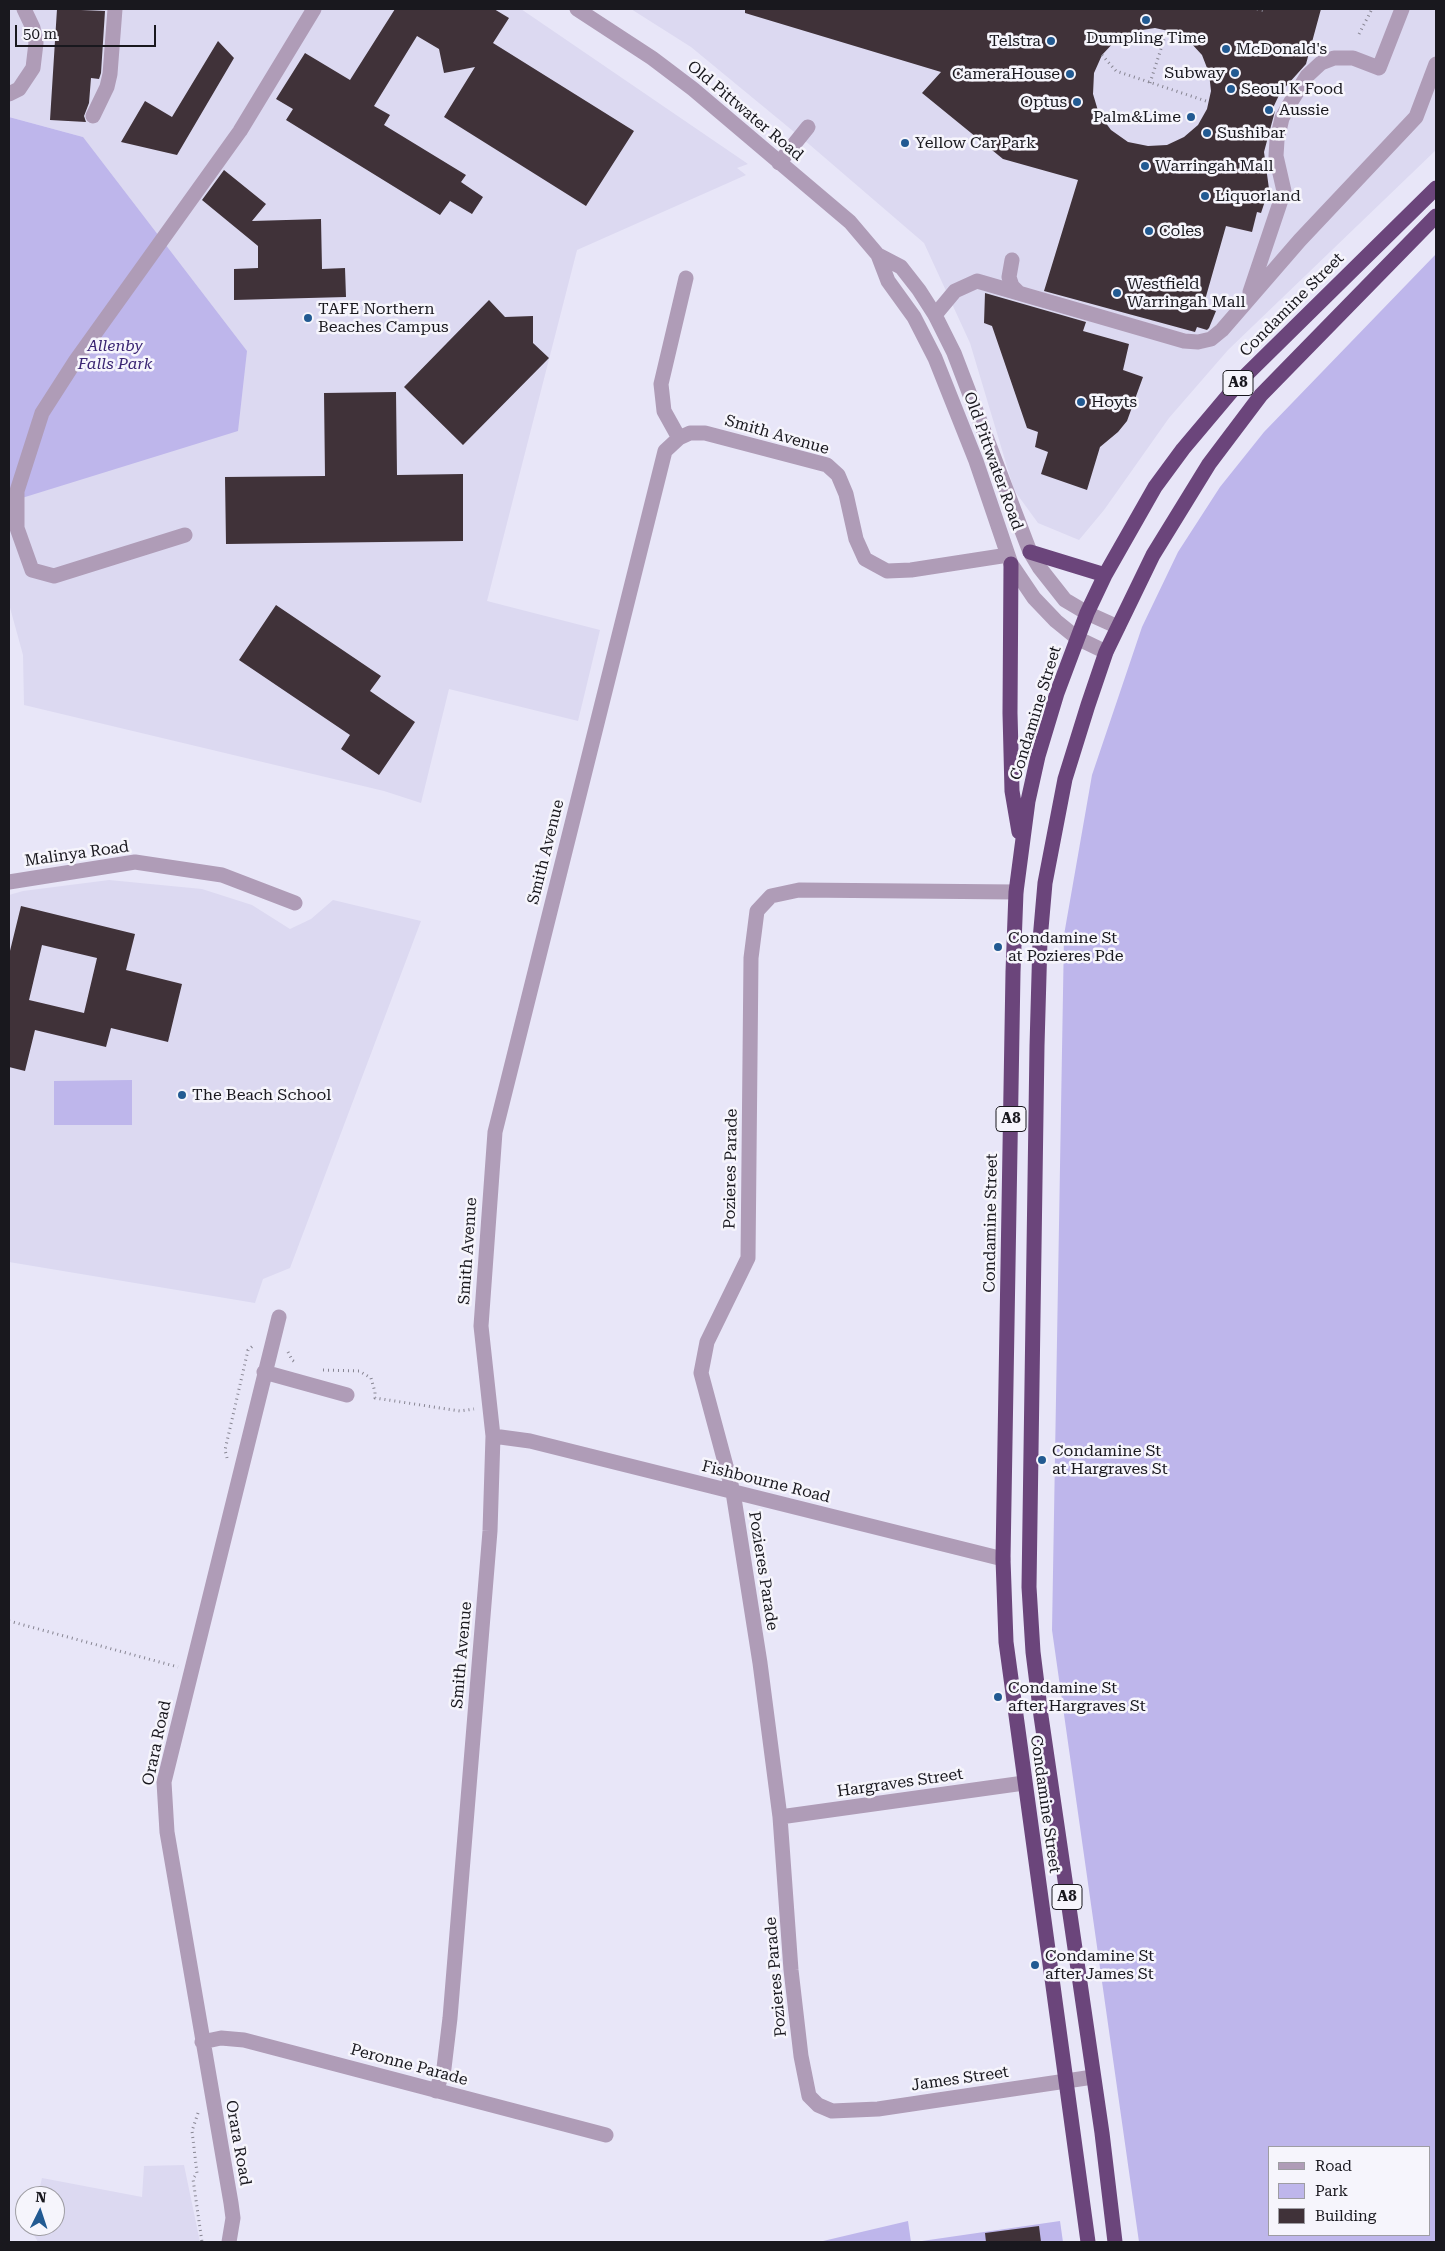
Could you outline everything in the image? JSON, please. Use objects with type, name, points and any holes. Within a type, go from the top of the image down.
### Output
[{"type":"highway","name":"Condamine Street","points":[[1088,2242],[1006,1642],[1003,1559],[1012,972],[1016,892],[1022,846],[1038,756],[1057,693],[1077,638],[1105,575],[1155,487],[1214,409],[1282,338],[1436,188]]},
{"type":"highway","name":"Condamine Street","points":[[1115,2242],[1033,1652],[1029,1564],[1036,1125],[1041,931],[1045,884],[1065,779],[1106,652],[1153,555],[1186,501],[1239,422],[1285,368],[1436,216]]},
{"type":"highway","points":[[1030,552],[1105,575]]},
{"type":"highway","points":[[1010,560],[1012,791],[1022,846]]},
{"type":"highway","name":"Fishbourne Road","points":[[1003,1559],[1029,1564]]},
{"type":"street","points":[[9,94],[19,89],[33,68],[36,42],[33,28],[24,9]]},
{"type":"street","points":[[93,116],[107,87],[110,74],[115,9]]},
{"type":"street","points":[[185,535],[54,576],[32,570],[16,528],[17,491],[42,413],[76,360],[240,131],[314,9]]},
{"type":"street","name":"Old Pittwater Road","points":[[576,9],[652,58],[693,88],[850,222],[878,255],[888,281],[914,316],[935,358],[976,461],[1010,560],[1034,598],[1056,621],[1077,638],[1106,652]]},
{"type":"street","points":[[1248,299],[1284,191],[1276,156],[1277,140],[1282,118],[1307,76],[1321,64],[1334,58],[1354,58],[1379,68],[1402,9]]},
{"type":"street","points":[[935,316],[955,291],[977,281],[1175,339],[1191,342],[1211,339],[1222,330],[1300,240],[1416,117],[1432,86],[1436,64]]},
{"type":"street","points":[[779,163],[808,127]]},
{"type":"street","name":"Old Pittwater Road","points":[[878,255],[901,267],[919,290],[954,353],[1030,552],[1038,567],[1065,600],[1087,613],[1118,627]]},
{"type":"street","points":[[1012,260],[1008,278],[1012,286],[1019,293]]},
{"type":"street","points":[[679,438],[664,411],[661,384],[686,278]]},
{"type":"street","name":"Smith Avenue","points":[[436,2090],[444,2068],[450,2018],[490,1532],[493,1436],[481,1326],[495,1132],[665,451],[679,438],[690,433],[705,433],[827,465],[838,475],[846,494],[856,539],[865,559],[887,571],[1010,560]]},
{"type":"street","name":"Malinya Road","points":[[9,882],[135,862],[222,875],[295,903]]},
{"type":"street","name":"Pozieres Parade","points":[[832,2111],[818,2105],[808,2096],[791,1970],[780,1817],[760,1663],[733,1492],[701,1373],[707,1342],[748,1258],[751,958],[757,911],[771,896],[799,890],[1016,892]]},
{"type":"street","name":"Orara Road","points":[[229,2242],[232,2230],[232,2211],[167,1832],[164,1782],[279,1317]]},
{"type":"street","points":[[264,1372],[347,1395]]},
{"type":"street","name":"Fishbourne Road","points":[[493,1436],[530,1441],[1003,1559]]},
{"type":"street","name":"Hargraves Street","points":[[780,1817],[1024,1783]]},
{"type":"street","name":"Peronne Parade","points":[[202,2042],[221,2038],[244,2040],[606,2135]]},
{"type":"street","name":"James Street","points":[[832,2111],[878,2109],[1093,2077]]},
{"type":"path","points":[[1257,9],[1265,11]]},
{"type":"path","points":[[1359,34],[1372,9]]},
{"type":"path","points":[[1150,83],[1167,30]]},
{"type":"path","points":[[1102,55],[1116,72],[1209,102]]},
{"type":"path","points":[[227,1465],[225,1450],[248,1350],[254,1345]]},
{"type":"path","points":[[288,1352],[292,1360],[299,1364]]},
{"type":"path","points":[[319,1370],[359,1371],[371,1378],[375,1398],[460,1411],[490,1407]]},
{"type":"path","points":[[9,1621],[178,1667]]},
{"type":"path","points":[[176,1676],[180,1658]]},
{"type":"path","name":"Orara Road","points":[[197,2103],[198,2113],[192,2131],[197,2173],[193,2179],[202,2242]]},
{"type":"shaded area","name":"TAFE Northern Beaches Campus","points":[[9,9],[521,9],[748,164],[737,168],[746,175],[577,250],[487,601],[600,630],[578,721],[449,689],[421,803],[384,791],[24,705],[23,655],[9,604],[9,400],[83,137],[9,117]]},
{"type":"shaded area","name":"Westfield Warringah Mall","points":[[631,9],[1436,9],[1436,150],[1228,350],[1169,418],[1104,510],[1079,540],[1038,523],[1014,490],[970,343],[924,243],[810,145],[691,47]]},
{"type":"shaded area","name":"The Beach School","points":[[109,880],[202,889],[252,905],[290,929],[311,919],[333,900],[421,921],[290,1268],[263,1279],[255,1303],[9,1262],[9,895],[23,891]]},
{"type":"shaded area","points":[[184,2165],[200,2242],[38,2242],[35,2236],[65,2236],[65,2186],[40,2186],[42,2178],[142,2197],[144,2166]]},
{"type":"green space","name":"Allenby Falls Park","points":[[9,117],[83,137],[247,351],[238,431],[9,502]]},
{"type":"green space","points":[[1436,254],[1436,2242],[1139,2242],[1052,1630],[1064,935],[1092,775],[1142,627],[1178,552],[1220,487],[1264,432]]},
{"type":"green space","points":[[132,1080],[132,1125],[54,1125],[54,1081]]},
{"type":"green space","points":[[908,2221],[911,2242],[798,2242],[823,2241]]},
{"type":"green space","points":[[1060,2221],[1063,2242],[915,2242]]},
{"type":"building","points":[[57,9],[105,11],[101,73],[99,79],[91,78],[89,103],[84,116],[86,122],[50,120]]},
{"type":"building","points":[[395,9],[494,9],[509,18],[493,43],[634,131],[586,206],[444,117],[475,67],[444,73],[439,49],[417,36],[374,106],[390,115],[384,125],[466,175],[461,182],[483,197],[472,214],[450,201],[440,215],[286,120],[293,109],[276,99],[305,53],[350,80]]},
{"type":"building","name":"Warringah Mall","points":[[745,9],[1321,9],[1306,64],[1280,93],[1272,110],[1275,111],[1264,152],[1269,189],[1261,213],[1257,212],[1252,232],[1226,226],[1203,307],[1216,311],[1207,330],[1197,327],[1195,332],[1044,291],[1078,180],[1003,159],[922,93],[941,72],[745,13]],"holes":[[[1155,28],[1173,32],[1190,42],[1202,55],[1209,73],[1211,91],[1207,109],[1198,125],[1184,137],[1167,145],[1148,146],[1128,142],[1111,130],[1099,114],[1093,94],[1094,73],[1102,55],[1116,40],[1135,31]]]},
{"type":"building","points":[[218,41],[234,58],[177,155],[121,142],[145,101],[172,117]]},
{"type":"building","points":[[224,170],[266,204],[252,221],[321,219],[322,269],[345,268],[346,297],[234,300],[234,269],[258,268],[258,246],[202,200]]},
{"type":"building","points":[[985,293],[1086,322],[1083,331],[1129,344],[1123,370],[1143,377],[1127,421],[1118,432],[1100,447],[1087,490],[1041,474],[1048,452],[1035,447],[1038,432],[1027,428],[992,326],[984,323]]},
{"type":"building","points":[[489,300],[505,317],[533,316],[533,343],[549,358],[463,445],[404,387]]},
{"type":"building","points":[[396,392],[397,475],[463,474],[463,541],[226,544],[225,477],[325,476],[324,393]]},
{"type":"building","points":[[276,605],[381,676],[370,691],[415,722],[379,775],[341,749],[350,735],[239,660]]},
{"type":"building","points":[[21,906],[135,934],[126,970],[182,984],[168,1042],[111,1028],[106,1047],[35,1030],[25,1071],[9,1067],[9,955]],"holes":[[[42,945],[97,958],[84,1013],[29,1000]]]},
{"type":"building","points":[[1039,2226],[1041,2242],[986,2242],[985,2233]]},
{"type":"place","name":"Dumpling Time","points":[[1146,20]]},
{"type":"place","name":"Telstra","points":[[1051,41]]},
{"type":"place","name":"McDonald's","points":[[1226,49]]},
{"type":"place","name":"Subway","points":[[1235,73]]},
{"type":"place","name":"CameraHouse","points":[[1070,74]]},
{"type":"place","name":"Seoul K Food","points":[[1231,89]]},
{"type":"place","name":"Optus","points":[[1077,102]]},
{"type":"place","name":"Aussie","points":[[1269,110]]},
{"type":"place","name":"Palm&Lime","points":[[1191,117]]},
{"type":"place","name":"Sushibar","points":[[1207,133]]},
{"type":"place","name":"Yellow Car Park","points":[[905,143]]},
{"type":"place","name":"Warringah Mall","points":[[1145,166]]},
{"type":"place","name":"Liquorland","points":[[1205,196]]},
{"type":"place","name":"Coles","points":[[1149,231]]},
{"type":"place","name":"Westfield Warringah Mall","points":[[1117,293]]},
{"type":"place","name":"TAFE Northern Beaches Campus","points":[[308,318]]},
{"type":"place","name":"Hoyts","points":[[1081,402]]},
{"type":"place","name":"Condamine St at Pozieres Pde","points":[[998,947]]},
{"type":"place","name":"The Beach School","points":[[182,1095]]},
{"type":"place","name":"Condamine St at Hargraves St","points":[[1042,1460]]},
{"type":"place","name":"Condamine St after Hargraves St","points":[[998,1697]]},
{"type":"place","name":"Condamine St after James St","points":[[1035,1965]]}]
